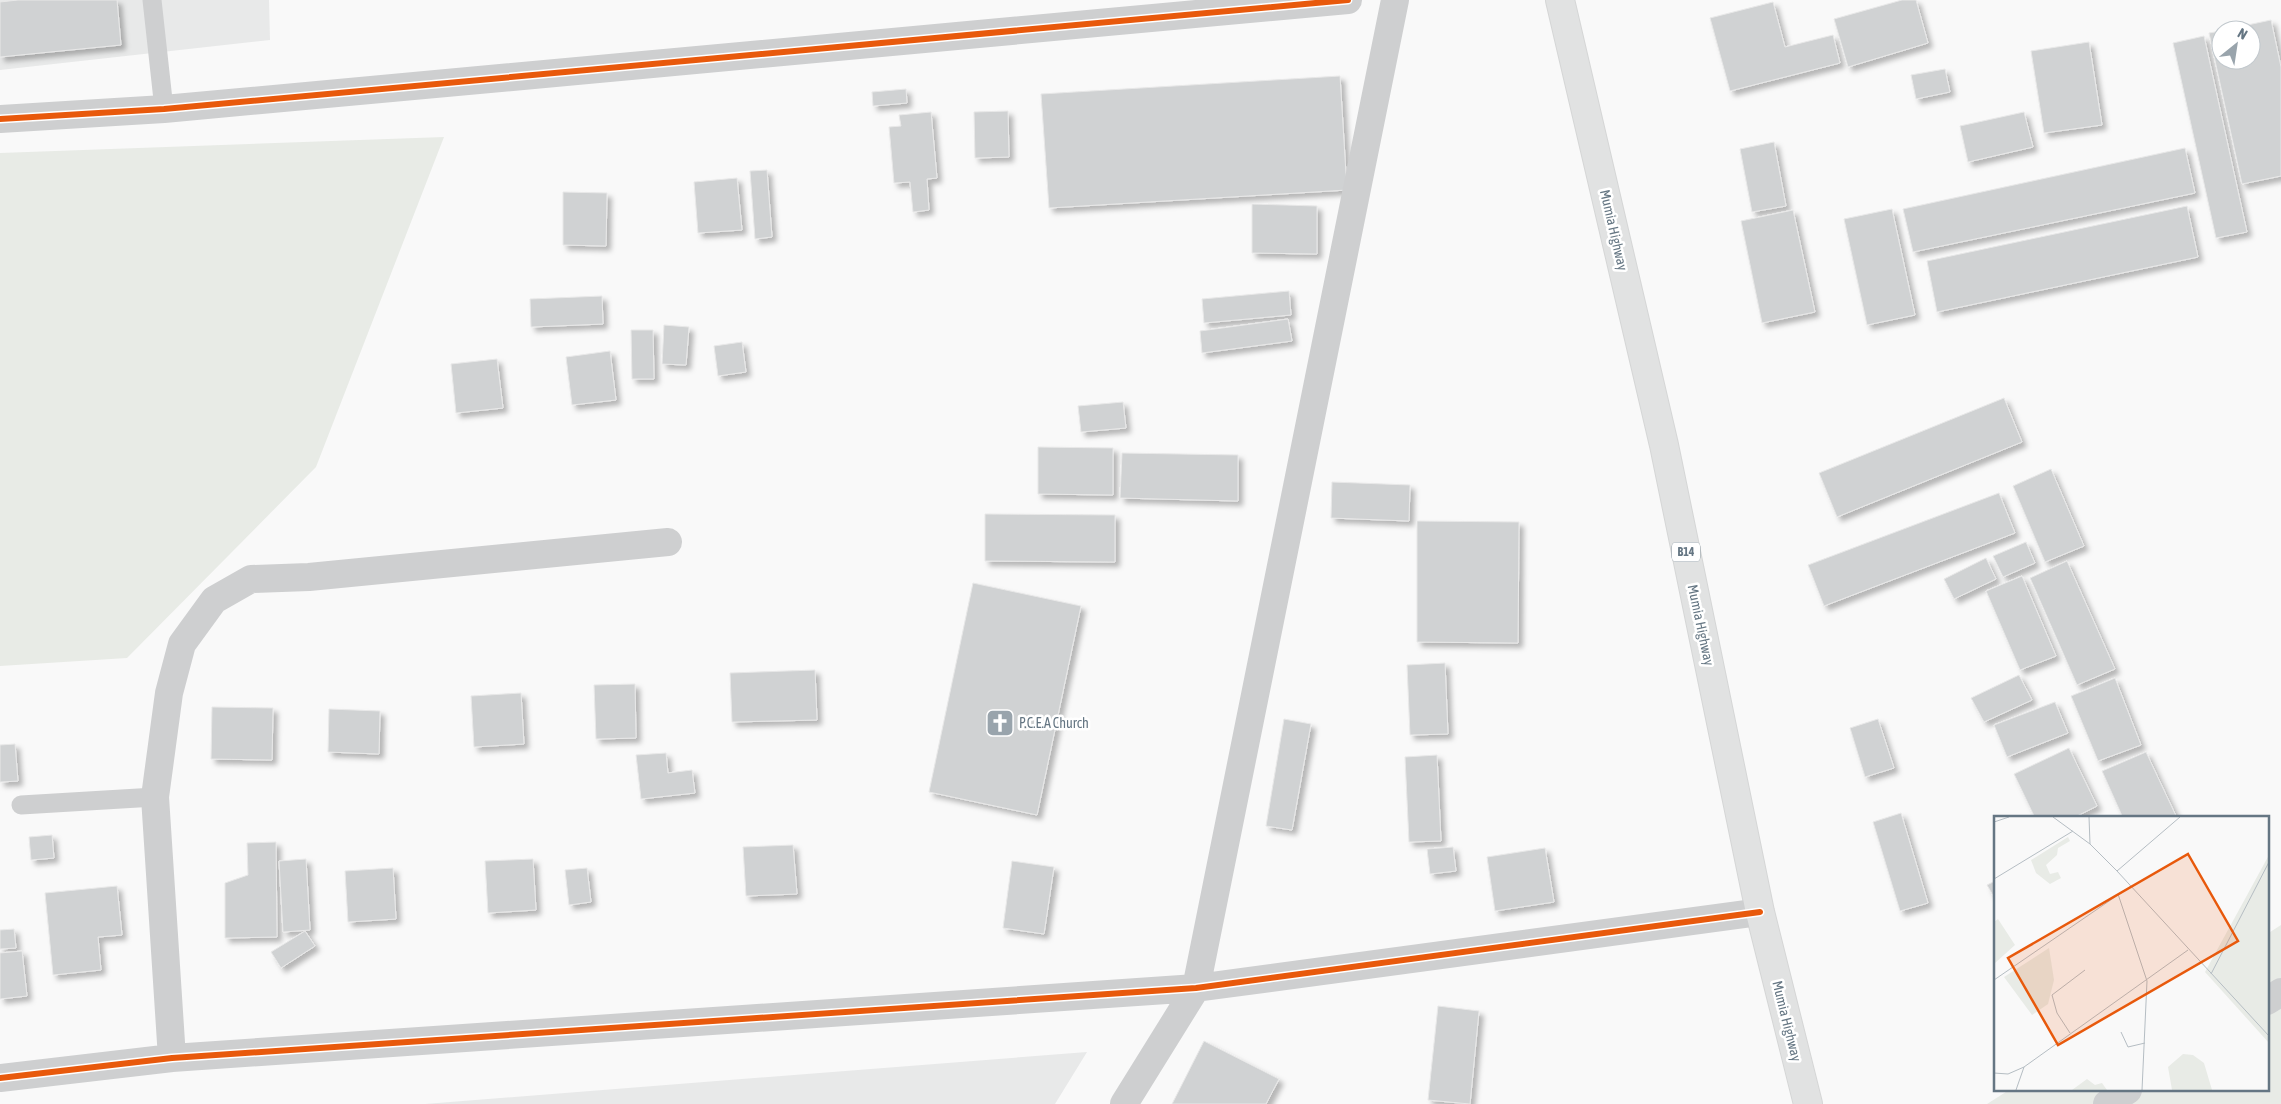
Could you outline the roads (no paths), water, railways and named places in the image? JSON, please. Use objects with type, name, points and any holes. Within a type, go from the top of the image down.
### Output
[{"type":"highway","name":"Mumia Highway","points":[[1560,0],[1664,445],[1760,912],[1808,1104]]},
{"type":"street","points":[[0,118],[164,109],[1348,0]]},
{"type":"street","points":[[1124,1104],[1196,988],[1395,0]]},
{"type":"street","points":[[172,1058],[155,797],[168,692],[182,644],[214,600],[251,579],[309,577],[668,542]]},
{"type":"street","points":[[0,1078],[172,1058],[1196,988],[1760,912]]},
{"type":"street","points":[[2268,1000],[2281,992]]},
{"type":"street","points":[[2107,1104],[2125,1092]]},
{"type":"lane","points":[[152,0],[164,109]]},
{"type":"lane","points":[[21,805],[155,797]]},
{"type":"place","name":"P.C.E.A Church","points":[[1000,723]]}]
